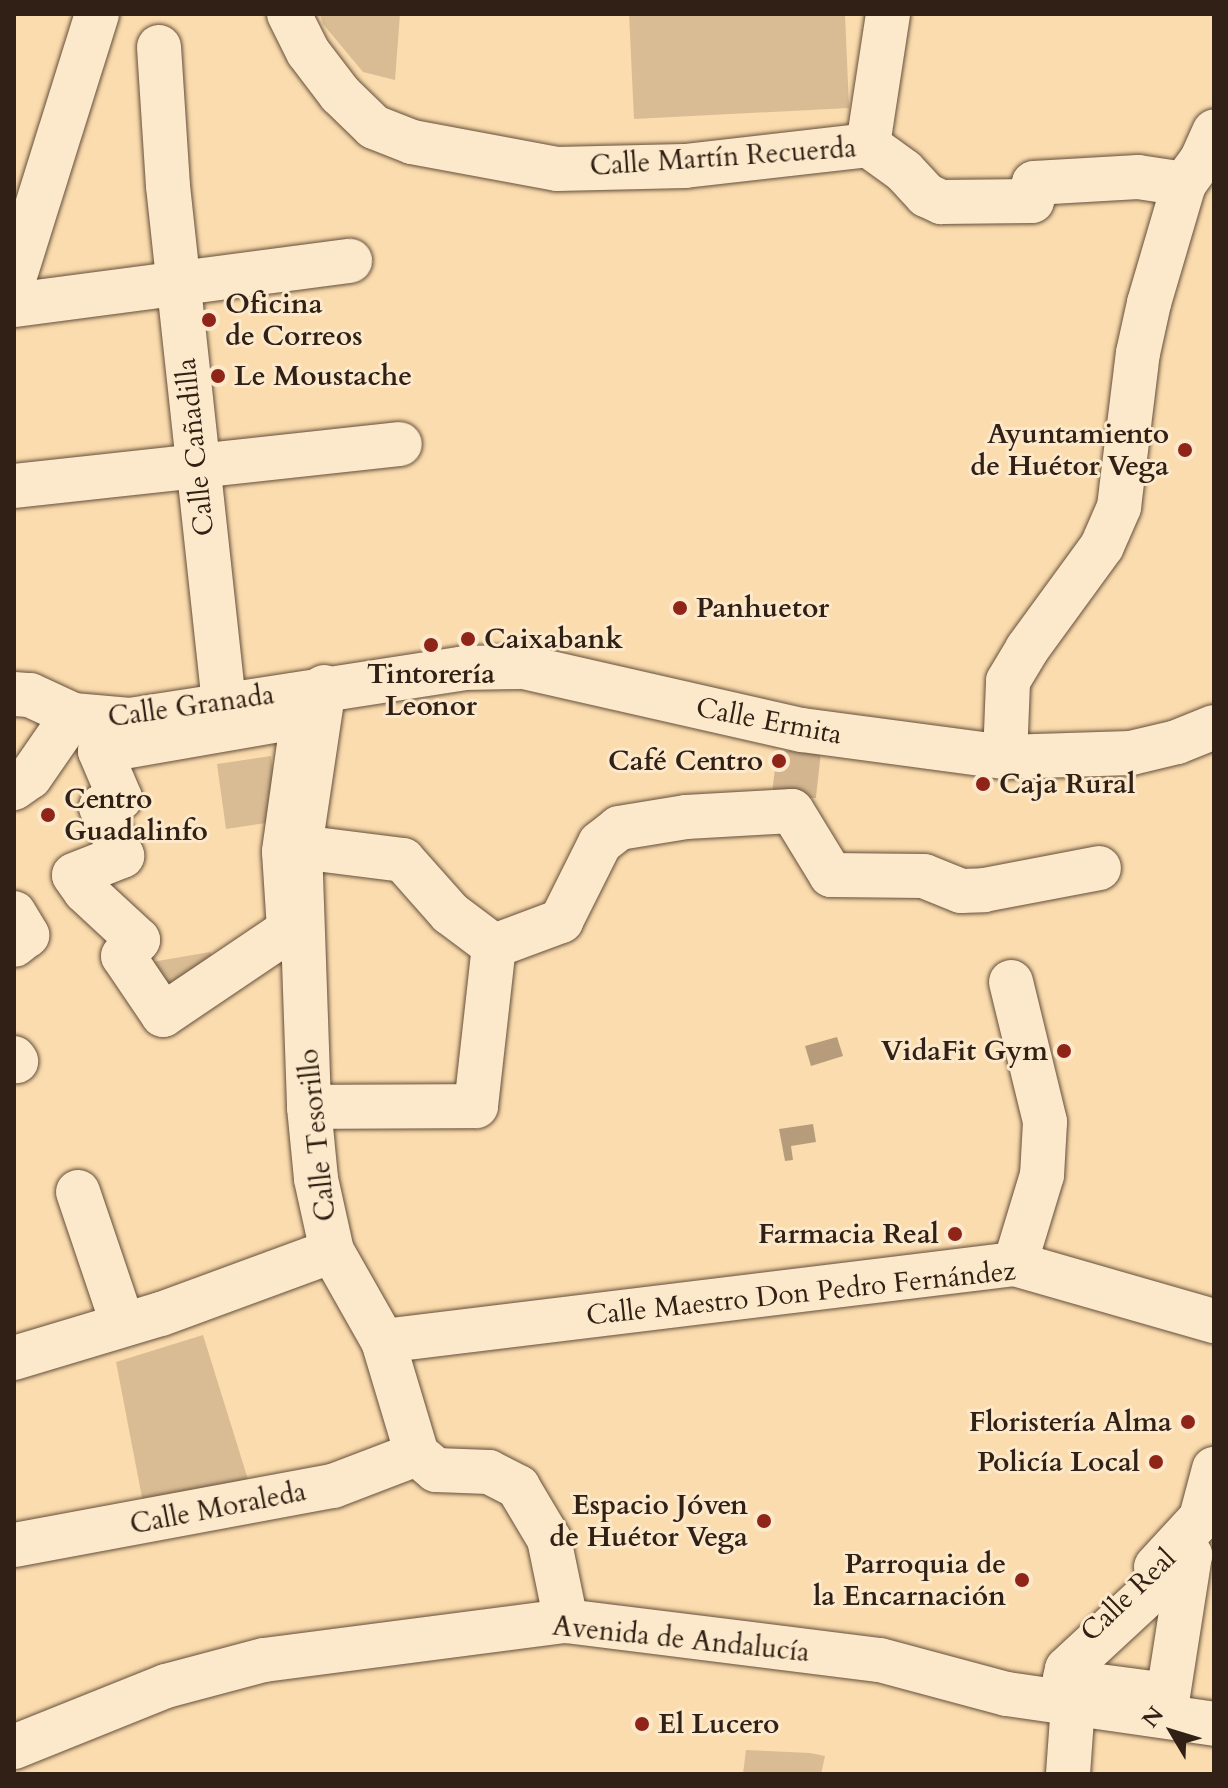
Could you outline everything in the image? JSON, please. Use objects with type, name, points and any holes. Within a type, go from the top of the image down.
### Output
[{"type":"street","points":[[14,279],[97,14]]},
{"type":"street","name":"Calle Martín Recuerda","points":[[289,14],[308,52],[340,94],[374,127],[412,142],[557,169],[685,166],[868,145],[904,171],[926,195],[941,202],[1032,201],[1034,183],[1138,177],[1184,184]]},
{"type":"street","points":[[868,145],[888,14]]},
{"type":"street","name":"Calle Cañadilla","points":[[159,47],[197,466],[224,703]]},
{"type":"street","points":[[1005,757],[1008,681],[1027,649],[1102,546],[1119,507],[1138,353],[1149,303],[1184,184],[1202,159],[1214,132]]},
{"type":"street","points":[[14,305],[350,261]]},
{"type":"street","points":[[14,486],[400,444]]},
{"type":"street","name":"Calle Ermita","points":[[314,701],[464,668],[524,667],[800,741],[1005,757],[1131,753],[1177,742],[1214,727]]},
{"type":"street","name":"Calle Granada","points":[[14,694],[30,695],[73,715],[130,720],[224,703],[314,701]]},
{"type":"street","points":[[314,701],[284,852],[289,930],[163,1015],[123,956],[138,940],[85,891],[74,875],[122,856],[101,807],[120,798],[100,751],[314,701]]},
{"type":"street","name":"Calle Tesorillo","points":[[314,701],[300,847],[309,1107],[316,1179],[332,1251],[383,1341],[417,1454]]},
{"type":"street","points":[[14,788],[30,777],[73,715]]},
{"type":"street","points":[[494,946],[561,921],[600,843],[619,828],[686,817],[793,804],[831,875],[924,876],[961,891],[984,890],[1099,868]]},
{"type":"street","points":[[300,847],[403,860],[450,913],[494,946]]},
{"type":"street","points":[[14,913],[27,935],[14,945]]},
{"type":"street","points":[[309,1107],[476,1106],[494,946]]},
{"type":"street","points":[[1011,982],[1045,1122],[1042,1175],[1015,1264]]},
{"type":"street","points":[[78,1192],[123,1325]]},
{"type":"street","points":[[14,1358],[123,1325],[332,1251]]},
{"type":"street","name":"Calle Maestro Don Pedro Fernández","points":[[383,1341],[1015,1264],[1214,1321]]},
{"type":"street","points":[[417,1454],[436,1470],[489,1472],[518,1487],[549,1539],[566,1621]]},
{"type":"street","name":"Calle Moraleda","points":[[14,1545],[333,1486],[417,1454]]},
{"type":"street","name":"Calle Real","points":[[1007,1694],[1057,1664],[1208,1519],[1214,1469]]},
{"type":"street","name":"Avenida de Andalucía","points":[[14,1747],[166,1686],[264,1660],[566,1621],[880,1660],[1007,1694],[1070,1687],[1214,1724]]},
{"type":"street","points":[[1068,1774],[1070,1687]]},
{"type":"shaded area","points":[[320,14],[400,14],[395,80],[363,72],[323,24]]},
{"type":"shaded area","points":[[629,14],[845,14],[849,108],[634,119]]},
{"type":"shaded area","points":[[271,756],[280,821],[226,829],[217,764]]},
{"type":"shaded area","points":[[210,952],[215,958],[162,997],[152,962]]},
{"type":"shaded area","points":[[837,1037],[843,1056],[811,1066],[805,1046]]},
{"type":"shaded area","points":[[813,1124],[816,1142],[791,1146],[793,1160],[785,1161],[779,1129]]},
{"type":"shaded area","points":[[203,1335],[251,1489],[145,1513],[116,1362]]},
{"type":"shaded area","points":[[746,1750],[825,1756],[821,1774],[743,1774]]},
{"type":"tunnel","points":[[794,796],[799,751]]},
{"type":"place","name":"Oficina de Correos","points":[[209,320]]},
{"type":"place","name":"Le Moustache","points":[[218,376]]},
{"type":"place","name":"Ayuntamiento de Huétor Vega","points":[[1185,450]]},
{"type":"place","name":"Panhuetor","points":[[680,608]]},
{"type":"place","name":"Caixabank","points":[[468,639]]},
{"type":"place","name":"Tintorería Leonor","points":[[431,645]]},
{"type":"place","name":"Café Centro","points":[[779,761]]},
{"type":"place","name":"Caja Rural","points":[[983,784]]},
{"type":"place","name":"Centro Guadalinfo","points":[[48,815]]},
{"type":"place","name":"VidaFit Gym","points":[[1064,1051]]},
{"type":"place","name":"Farmacia Real","points":[[955,1234]]},
{"type":"place","name":"Floristería Alma","points":[[1188,1422]]},
{"type":"place","name":"Policía Local","points":[[1156,1462]]},
{"type":"place","name":"Espacio Jóven de Huétor Vega","points":[[764,1521]]},
{"type":"place","name":"Parroquia de la Encarnación","points":[[1022,1580]]},
{"type":"place","name":"El Lucero","points":[[642,1724]]}]
